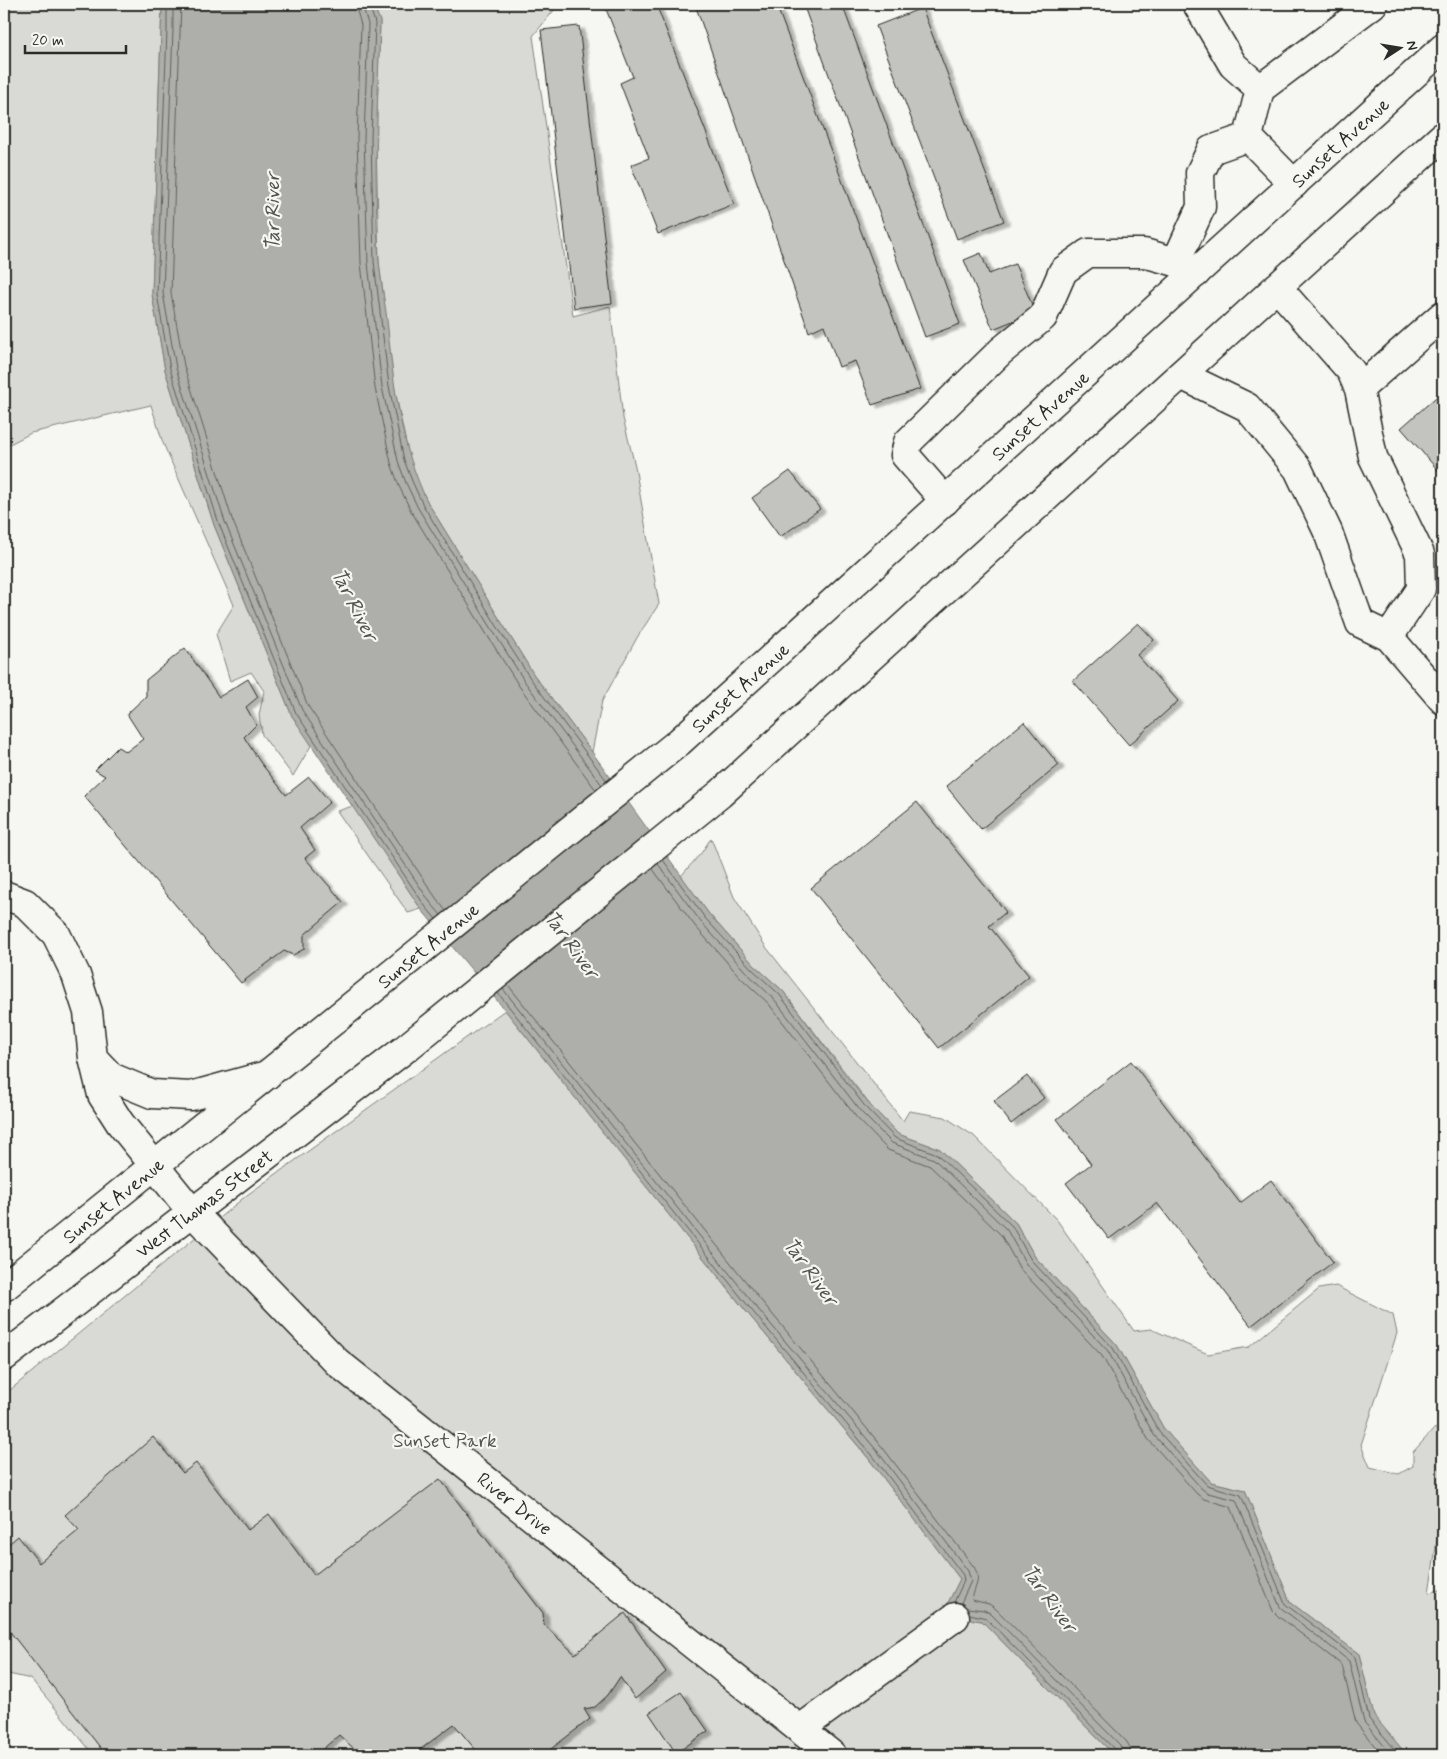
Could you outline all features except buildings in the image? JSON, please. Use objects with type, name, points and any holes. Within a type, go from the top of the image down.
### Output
[{"type":"main road","points":[[1197,4],[1233,65],[1260,89]]},
{"type":"main road","points":[[1248,137],[1260,89],[1372,4]]},
{"type":"main road","name":"Sunset Avenue","points":[[4,1287],[679,742],[945,501],[1186,267],[1294,184],[1443,48]]},
{"type":"main road","points":[[1443,136],[1181,375],[1247,407],[1298,468],[1328,532],[1360,623],[1389,637],[1443,700]]},
{"type":"main road","points":[[1248,137],[1294,184]]},
{"type":"main road","points":[[945,501],[905,454],[908,442],[1002,352],[1043,317],[1064,271],[1088,253],[1144,253],[1186,267],[1201,207],[1200,173],[1211,150],[1248,137]]},
{"type":"main road","points":[[1277,287],[1351,371],[1359,388],[1373,457],[1420,554],[1432,562],[1421,589],[1389,637]]},
{"type":"main road","points":[[1359,388],[1443,315]]},
{"type":"main road","name":"West Thomas Street","points":[[4,1358],[405,1049],[720,794],[1181,375]]},
{"type":"main road","name":"River Drive","points":[[4,895],[24,902],[56,934],[76,975],[88,1012],[93,1058],[102,1095],[120,1123],[192,1212],[337,1362],[832,1755]]},
{"type":"main road","points":[[93,1058],[111,1076],[152,1094],[191,1096],[267,1075]]},
{"type":"main road","points":[[800,1729],[955,1617]]},
{"type":"green space","points":[[4,4],[162,4],[152,294],[165,370],[214,525],[292,716],[312,744],[293,776],[262,735],[259,715],[264,691],[251,672],[230,681],[216,634],[234,605],[163,443],[151,405],[31,433],[4,447]]},
{"type":"green space","points":[[373,4],[559,4],[533,36],[573,316],[610,306],[623,418],[635,466],[659,604],[638,636],[602,701],[592,752],[534,675],[428,503],[416,479],[409,458],[394,385],[379,262],[376,139],[380,22]]},
{"type":"green space","points":[[353,806],[421,909],[408,913],[337,811]]},
{"type":"green space","points":[[711,838],[734,897],[766,947],[903,1121],[909,1111],[945,1117],[974,1136],[1057,1220],[1134,1331],[1151,1329],[1208,1354],[1249,1347],[1319,1289],[1336,1286],[1393,1315],[1397,1333],[1361,1445],[1370,1467],[1399,1474],[1413,1466],[1413,1452],[1435,1428],[1443,1437],[1443,1538],[1437,1540],[1429,1593],[1443,1589],[1443,1755],[1407,1755],[1374,1717],[1359,1654],[1290,1602],[1245,1490],[1211,1482],[1164,1429],[1117,1345],[1035,1257],[1016,1223],[940,1149],[898,1134],[870,1105],[783,991],[754,965],[709,914],[681,876],[702,852]]},
{"type":"green space","name":"Sunset Park","points":[[505,1010],[745,1310],[869,1459],[960,1579],[945,1609],[955,1617],[982,1621],[1114,1755],[94,1755],[31,1679],[4,1673],[4,1395],[247,1195]]},
{"type":"water","name":"Tar River","points":[[162,4],[373,4],[380,21],[376,171],[380,270],[400,418],[411,461],[428,503],[534,675],[709,914],[754,965],[783,991],[848,1078],[870,1105],[898,1134],[940,1149],[1016,1223],[1035,1257],[1117,1345],[1164,1429],[1211,1482],[1245,1490],[1290,1602],[1359,1654],[1374,1716],[1407,1755],[1114,1755],[982,1621],[955,1617],[945,1609],[960,1579],[869,1459],[745,1310],[505,1010],[421,909],[292,716],[214,525],[165,370],[152,294]]}]
